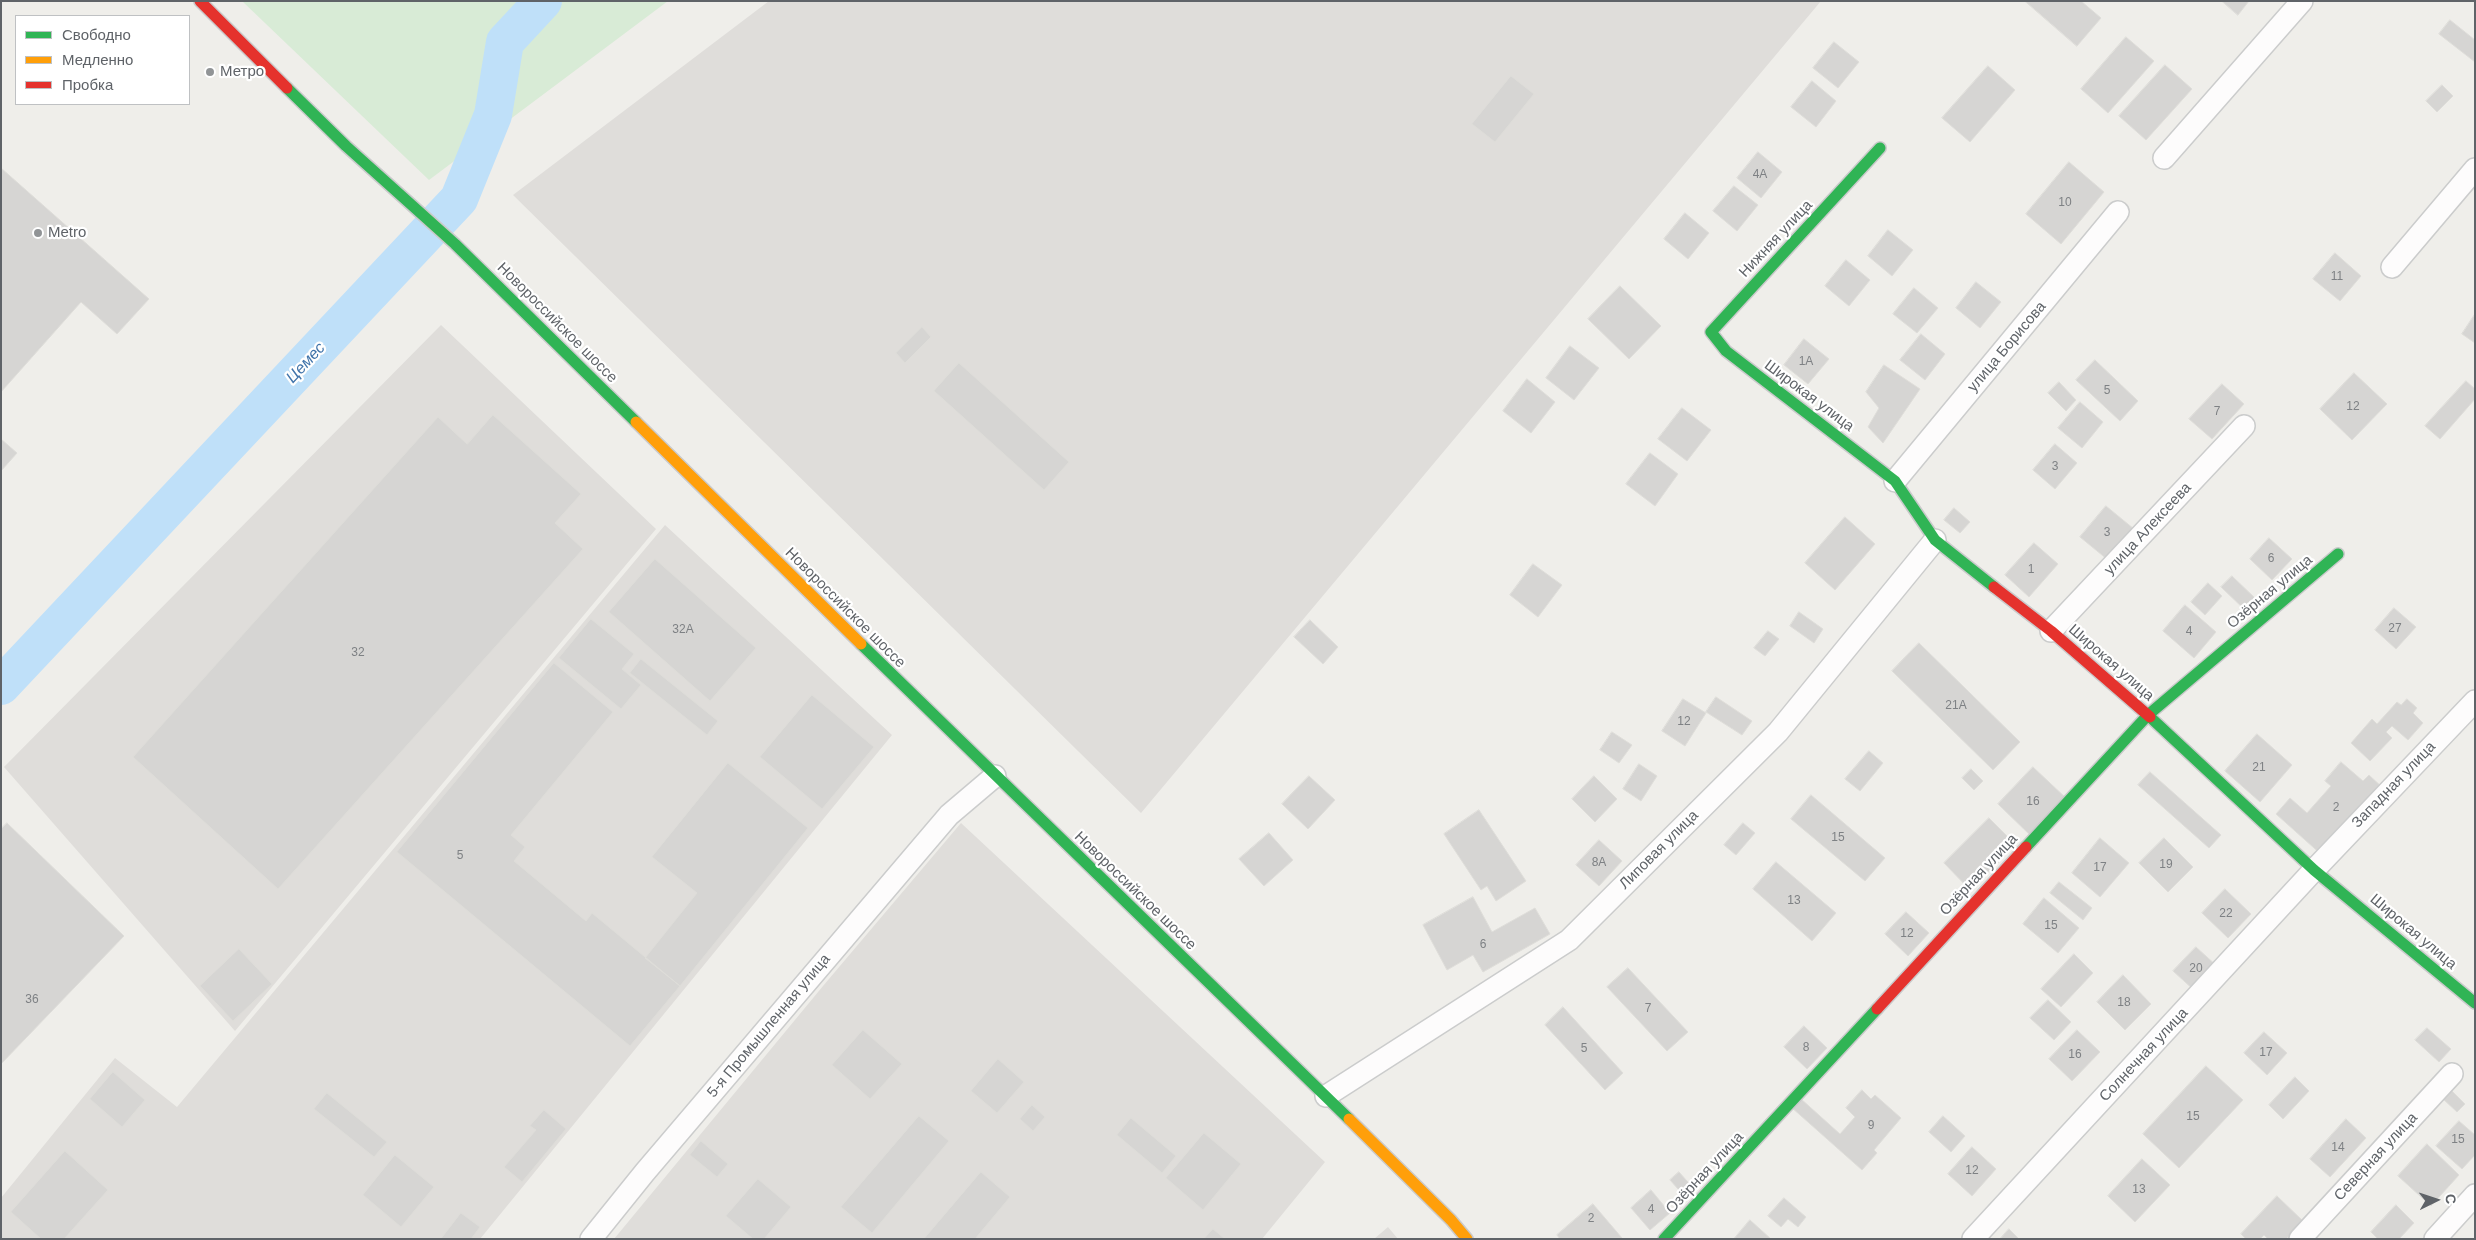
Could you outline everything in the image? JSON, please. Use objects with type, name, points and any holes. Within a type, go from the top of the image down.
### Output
[{"type":"street","name":"Новороссийское шоссе","points":[[200,1],[346,146],[455,244],[994,776],[1326,1096],[1451,1220],[1467,1239]]},
{"type":"street","points":[[2164,158],[2302,1]]},
{"type":"street","name":"Нижняя улица","points":[[1726,351],[1711,332],[1880,148]]},
{"type":"street","points":[[2392,267],[2475,169]]},
{"type":"street","name":"улица Борисова","points":[[1895,481],[2118,212]]},
{"type":"street","name":"Широкая улица","points":[[1726,351],[1895,481],[1935,540],[2051,631],[2148,715],[2314,870],[2475,1003]]},
{"type":"street","name":"улица Алексеева","points":[[2051,631],[2244,426]]},
{"type":"street","name":"Липовая улица","points":[[1326,1096],[1569,940],[1778,732],[1935,540]]},
{"type":"street","name":"Озёрная улица","points":[[1664,1239],[2148,715],[2338,554]]},
{"type":"street","name":"Западная улица","points":[[2314,870],[2475,701]]},
{"type":"street","name":"5-я Промышленная улица","points":[[591,1239],[645,1172],[949,815],[994,776]]},
{"type":"street","name":"Солнечная улица","points":[[1973,1239],[2314,870]]},
{"type":"street","name":"Северная улица","points":[[2300,1239],[2452,1074]]},
{"type":"street","points":[[2435,1239],[2475,1195]]},
{"type":"shaded area","points":[[769,1],[1821,1],[1141,813],[513,195]]},
{"type":"shaded area","points":[[441,325],[656,529],[235,1031],[4,767]]},
{"type":"shaded area","points":[[665,525],[892,735],[480,1239],[1,1239],[1,1198],[115,1058],[177,1107]]},
{"type":"shaded area","points":[[961,823],[1325,1162],[1262,1239],[614,1239],[823,986]]},
{"type":"shaded area","points":[[1388,1227],[1398,1239],[1374,1239]]},
{"type":"green space","points":[[242,1],[668,1],[429,180]]},
{"type":"building","points":[[2025,1],[2081,1],[2101,18],[2077,46]]},
{"type":"building","points":[[2222,1],[2249,1],[2238,15]]},
{"type":"building","points":[[2450,20],[2475,40],[2475,62],[2439,34]]},
{"type":"building","points":[[2126,37],[2154,61],[2108,113],[2081,89]]},
{"type":"building","points":[[1834,42],[1859,62],[1838,88],[1813,68]]},
{"type":"building","points":[[2165,65],[2192,89],[2146,140],[2119,116]]},
{"type":"building","points":[[1988,66],[2015,90],[1970,142],[1942,118]]},
{"type":"building","points":[[1511,76],[1534,94],[1495,142],[1472,124]]},
{"type":"building","points":[[1812,81],[1836,101],[1816,127],[1791,107]]},
{"type":"building","points":[[2442,85],[2453,96],[2437,112],[2426,101]]},
{"type":"building","points":[[1758,152],[1782,172],[1761,198],[1737,178]]},
{"type":"building","points":[[2069,162],[2104,192],[2061,244],[2026,214]]},
{"type":"building","name":"Metro","points":[[1,168],[149,299],[117,334],[81,302],[1,392]]},
{"type":"building","points":[[1734,186],[1758,205],[1737,231],[1713,211]]},
{"type":"building","points":[[1685,213],[1709,233],[1688,259],[1664,239]]},
{"type":"building","points":[[1888,230],[1913,250],[1892,276],[1868,256]]},
{"type":"building","points":[[2335,253],[2361,276],[2340,301],[2313,279]]},
{"type":"building","points":[[1846,260],[1870,280],[1849,306],[1825,286]]},
{"type":"building","points":[[1976,282],[2001,302],[1980,328],[1956,308]]},
{"type":"building","points":[[1620,286],[1661,326],[1629,359],[1588,319]]},
{"type":"building","points":[[1914,288],[1938,308],[1917,333],[1893,314]]},
{"type":"building","points":[[2475,314],[2475,343],[2462,334]]},
{"type":"building","points":[[922,327],[931,337],[905,363],[896,353]]},
{"type":"building","points":[[1921,334],[1945,354],[1925,380],[1900,360]]},
{"type":"building","points":[[1804,339],[1829,359],[1808,384],[1784,365]]},
{"type":"building","points":[[1570,346],[1599,368],[1574,400],[1546,378]]},
{"type":"building","points":[[2095,360],[2138,401],[2120,421],[2076,380]]},
{"type":"building","points":[[959,363],[1069,462],[1044,490],[934,391]]},
{"type":"building","points":[[1884,365],[1920,389],[1883,443],[1868,427],[1879,408],[1866,392]]},
{"type":"building","points":[[2354,373],[2387,404],[2352,440],[2320,409]]},
{"type":"building","points":[[1527,379],[1555,402],[1531,433],[1503,411]]},
{"type":"building","points":[[2466,381],[2475,389],[2475,399],[2440,439],[2425,426]]},
{"type":"building","points":[[2059,382],[2076,400],[2066,411],[2048,393]]},
{"type":"building","points":[[2222,384],[2244,404],[2212,439],[2189,419]]},
{"type":"building","points":[[2080,402],[2103,422],[2082,448],[2058,428]]},
{"type":"building","points":[[1682,408],[1711,430],[1687,461],[1658,439]]},
{"type":"building","points":[[493,415],[581,494],[555,523],[583,549],[278,889],[133,757],[438,417],[467,444]]},
{"type":"building","points":[[1,439],[17,453],[1,471]]},
{"type":"building","points":[[2055,444],[2077,463],[2055,489],[2033,470]]},
{"type":"building","points":[[1650,453],[1678,474],[1655,506],[1626,484]]},
{"type":"building","points":[[2106,506],[2134,529],[2108,560],[2080,537]]},
{"type":"building","points":[[1954,508],[1970,522],[1960,533],[1944,520]]},
{"type":"building","points":[[1845,517],[1875,544],[1835,590],[1805,563]]},
{"type":"building","points":[[2269,538],[2292,559],[2272,580],[2250,559]]},
{"type":"building","points":[[2034,543],[2058,564],[2029,597],[2005,575]]},
{"type":"building","points":[[655,559],[756,648],[710,701],[609,612]]},
{"type":"building","points":[[1533,564],[1562,585],[1538,617],[1510,595]]},
{"type":"building","points":[[2232,576],[2256,599],[2245,610],[2221,587]]},
{"type":"building","points":[[2208,583],[2222,596],[2205,615],[2191,602]]},
{"type":"building","points":[[2185,605],[2216,632],[2194,658],[2163,631]]},
{"type":"building","points":[[2394,608],[2416,627],[2396,649],[2375,630]]},
{"type":"building","points":[[1799,612],[1823,629],[1814,643],[1790,626]]},
{"type":"building","points":[[591,619],[634,654],[622,669],[641,685],[621,709],[559,658]]},
{"type":"building","points":[[1310,620],[1338,647],[1323,664],[1294,637]]},
{"type":"building","points":[[1768,631],[1779,639],[1765,656],[1754,648]]},
{"type":"building","points":[[1919,643],[2020,742],[1993,770],[1892,671]]},
{"type":"building","points":[[641,659],[718,721],[707,735],[630,673]]},
{"type":"building","points":[[554,663],[613,712],[511,835],[525,847],[514,861],[586,921],[592,913],[680,986],[630,1046],[397,852]]},
{"type":"building","points":[[812,695],[874,747],[822,809],[760,757]]},
{"type":"building","points":[[1716,697],[1752,721],[1742,735],[1706,712]]},
{"type":"building","points":[[1683,699],[1706,713],[1685,746],[1662,731]]},
{"type":"building","points":[[2407,699],[2417,708],[2413,713],[2423,723],[2408,740],[2392,726],[2386,732],[2392,738],[2370,761],[2351,743],[2372,719],[2377,724],[2397,702],[2401,705]]},
{"type":"building","points":[[1612,732],[1632,745],[1619,763],[1600,750]]},
{"type":"building","points":[[2257,734],[2292,765],[2260,802],[2225,771]]},
{"type":"building","points":[[1869,751],[1883,763],[1860,791],[1845,779]]},
{"type":"building","points":[[2341,762],[2363,781],[2369,775],[2383,788],[2323,856],[2276,814],[2290,798],[2307,813],[2331,786],[2325,781]]},
{"type":"building","points":[[728,763],[808,828],[680,986],[645,958],[697,893],[652,857]]},
{"type":"building","points":[[1639,764],[1657,776],[1641,801],[1623,789]]},
{"type":"building","points":[[2033,767],[2067,799],[2032,837],[1998,804]]},
{"type":"building","points":[[1971,769],[1983,781],[1974,790],[1962,778]]},
{"type":"building","points":[[2150,772],[2221,835],[2209,848],[2138,785]]},
{"type":"building","points":[[1309,776],[1335,800],[1308,829],[1282,804]]},
{"type":"building","points":[[1594,776],[1617,799],[1595,822],[1572,799]]},
{"type":"building","points":[[1811,795],[1885,858],[1865,881],[1791,819]]},
{"type":"building","points":[[1479,810],[1526,881],[1496,901],[1487,886],[1481,890],[1444,834]]},
{"type":"building","points":[[1989,818],[2016,845],[1970,890],[1944,863]]},
{"type":"building","points":[[7,823],[124,936],[1,1064],[1,829]]},
{"type":"building","points":[[1743,823],[1755,833],[1736,855],[1724,845]]},
{"type":"building","points":[[1269,833],[1293,860],[1264,886],[1239,859]]},
{"type":"building","points":[[2100,838],[2129,863],[2100,897],[2072,873]]},
{"type":"building","points":[[2164,838],[2193,867],[2168,892],[2139,863]]},
{"type":"building","points":[[1599,840],[1622,861],[1599,886],[1576,865]]},
{"type":"building","points":[[1776,862],[1836,913],[1812,941],[1753,889]]},
{"type":"building","points":[[2059,882],[2092,908],[2083,920],[2050,893]]},
{"type":"building","points":[[2225,889],[2251,914],[2228,938],[2202,913]]},
{"type":"building","points":[[1473,897],[1492,932],[1535,908],[1550,934],[1483,972],[1473,955],[1447,970],[1423,925]]},
{"type":"building","points":[[2044,898],[2079,928],[2058,953],[2023,924]]},
{"type":"building","points":[[1906,912],[1929,933],[1908,956],[1885,934]]},
{"type":"building","points":[[2196,947],[2218,967],[2195,991],[2173,971]]},
{"type":"building","points":[[239,949],[272,984],[233,1021],[200,986]]},
{"type":"building","points":[[2074,954],[2093,973],[2061,1007],[2041,989]]},
{"type":"building","points":[[1628,968],[1688,1032],[1667,1051],[1607,987]]},
{"type":"building","points":[[2123,975],[2151,1004],[2125,1030],[2097,1002]]},
{"type":"building","points":[[2048,1000],[2071,1022],[2054,1040],[2030,1018]]},
{"type":"building","points":[[1563,1007],[1623,1073],[1605,1090],[1545,1025]]},
{"type":"building","points":[[1804,1026],[1827,1048],[1807,1069],[1784,1047]]},
{"type":"building","points":[[2427,1028],[2451,1049],[2439,1062],[2415,1040]]},
{"type":"building","points":[[863,1030],[902,1064],[870,1099],[832,1065]]},
{"type":"building","points":[[2077,1030],[2100,1052],[2072,1081],[2049,1059]]},
{"type":"building","points":[[2264,1032],[2287,1053],[2267,1075],[2244,1053]]},
{"type":"building","points":[[998,1059],[1024,1082],[997,1113],[971,1091]]},
{"type":"building","points":[[2206,1066],[2243,1100],[2179,1168],[2143,1134]]},
{"type":"building","points":[[113,1072],[145,1100],[122,1127],[90,1099]]},
{"type":"building","points":[[2295,1077],[2309,1091],[2283,1119],[2269,1105]]},
{"type":"building","points":[[1862,1090],[1871,1099],[1875,1095],[1901,1118],[1874,1150],[1877,1153],[1862,1170],[1791,1107],[1800,1098],[1840,1134],[1855,1117],[1846,1108]]},
{"type":"building","points":[[2451,1090],[2465,1104],[2457,1112],[2443,1099]]},
{"type":"building","points":[[327,1093],[387,1142],[374,1157],[314,1109]]},
{"type":"building","points":[[1032,1105],[1045,1117],[1033,1131],[1020,1119]]},
{"type":"building","points":[[544,1110],[566,1129],[522,1182],[504,1167],[536,1130],[530,1126]]},
{"type":"building","points":[[919,1116],[949,1141],[872,1233],[841,1207]]},
{"type":"building","points":[[1943,1116],[1965,1136],[1951,1152],[1929,1132]]},
{"type":"building","points":[[1131,1118],[1176,1156],[1162,1173],[1117,1135]]},
{"type":"building","points":[[2346,1119],[2366,1138],[2330,1177],[2310,1159]]},
{"type":"building","points":[[2459,1121],[2475,1135],[2475,1155],[2462,1169],[2436,1146]]},
{"type":"building","points":[[1204,1133],[1241,1164],[1203,1210],[1166,1178]]},
{"type":"building","points":[[701,1141],[728,1164],[717,1177],[690,1155]]},
{"type":"building","points":[[2427,1144],[2459,1175],[2431,1206],[2398,1176]]},
{"type":"building","points":[[1972,1147],[1996,1169],[1972,1196],[1948,1174]]},
{"type":"building","points":[[65,1151],[108,1190],[64,1239],[41,1239],[11,1212]]},
{"type":"building","points":[[395,1155],[434,1187],[401,1227],[363,1195]]},
{"type":"building","points":[[2142,1159],[2170,1185],[2135,1222],[2108,1196]]},
{"type":"building","points":[[981,1172],[1010,1197],[975,1239],[924,1239]]},
{"type":"building","points":[[1679,1172],[1695,1190],[1686,1198],[1670,1180]]},
{"type":"building","points":[[758,1179],[791,1207],[764,1239],[753,1239],[726,1216]]},
{"type":"building","points":[[1651,1190],[1670,1213],[1650,1230],[1631,1208]]},
{"type":"building","points":[[2277,1196],[2303,1221],[2286,1239],[2268,1239],[2264,1235],[2260,1239],[2246,1239],[2241,1234]]},
{"type":"building","points":[[1784,1198],[1806,1217],[1798,1227],[1788,1219],[1781,1227],[1768,1216]]},
{"type":"building","points":[[1593,1204],[1622,1238],[1560,1239],[1557,1235]]},
{"type":"building","points":[[2396,1205],[2414,1223],[2399,1239],[2378,1239],[2371,1232]]},
{"type":"building","points":[[461,1213],[480,1227],[471,1239],[441,1239]]},
{"type":"building","points":[[1750,1220],[1771,1239],[1734,1239]]},
{"type":"building","points":[[1213,1229],[1225,1239],[1204,1239]]},
{"type":"building","points":[[2009,1229],[2019,1239],[2000,1239]]},
{"type":"waterway","name":"Цемес","points":[[1,686],[459,199],[493,115],[505,42],[543,1]]},
{"type":"traffic: fast","points":[[287,88],[346,146],[455,244],[636,422]]},
{"type":"traffic: fast","points":[[1880,148],[1711,332],[1726,351],[1895,481],[1935,540],[1994,587]]},
{"type":"traffic: fast","points":[[2026,847],[2148,715],[2338,554]]},
{"type":"traffic: fast","points":[[861,644],[1349,1119]]},
{"type":"traffic: fast","points":[[2150,717],[2314,870],[2475,1003]]},
{"type":"traffic: fast","points":[[1664,1239],[1877,1009]]},
{"type":"traffic: slow","points":[[636,422],[861,644]]},
{"type":"traffic: slow","points":[[1349,1119],[1451,1220],[1467,1239]]},
{"type":"traffic: jam","points":[[200,1],[287,88]]},
{"type":"traffic: jam","points":[[1994,587],[2051,631],[2150,717]]},
{"type":"traffic: jam","points":[[1877,1009],[2026,847]]},
{"type":"place","name":"Метро","points":[[210,72]]},
{"type":"place","name":"Metro","points":[[38,233]]}]
